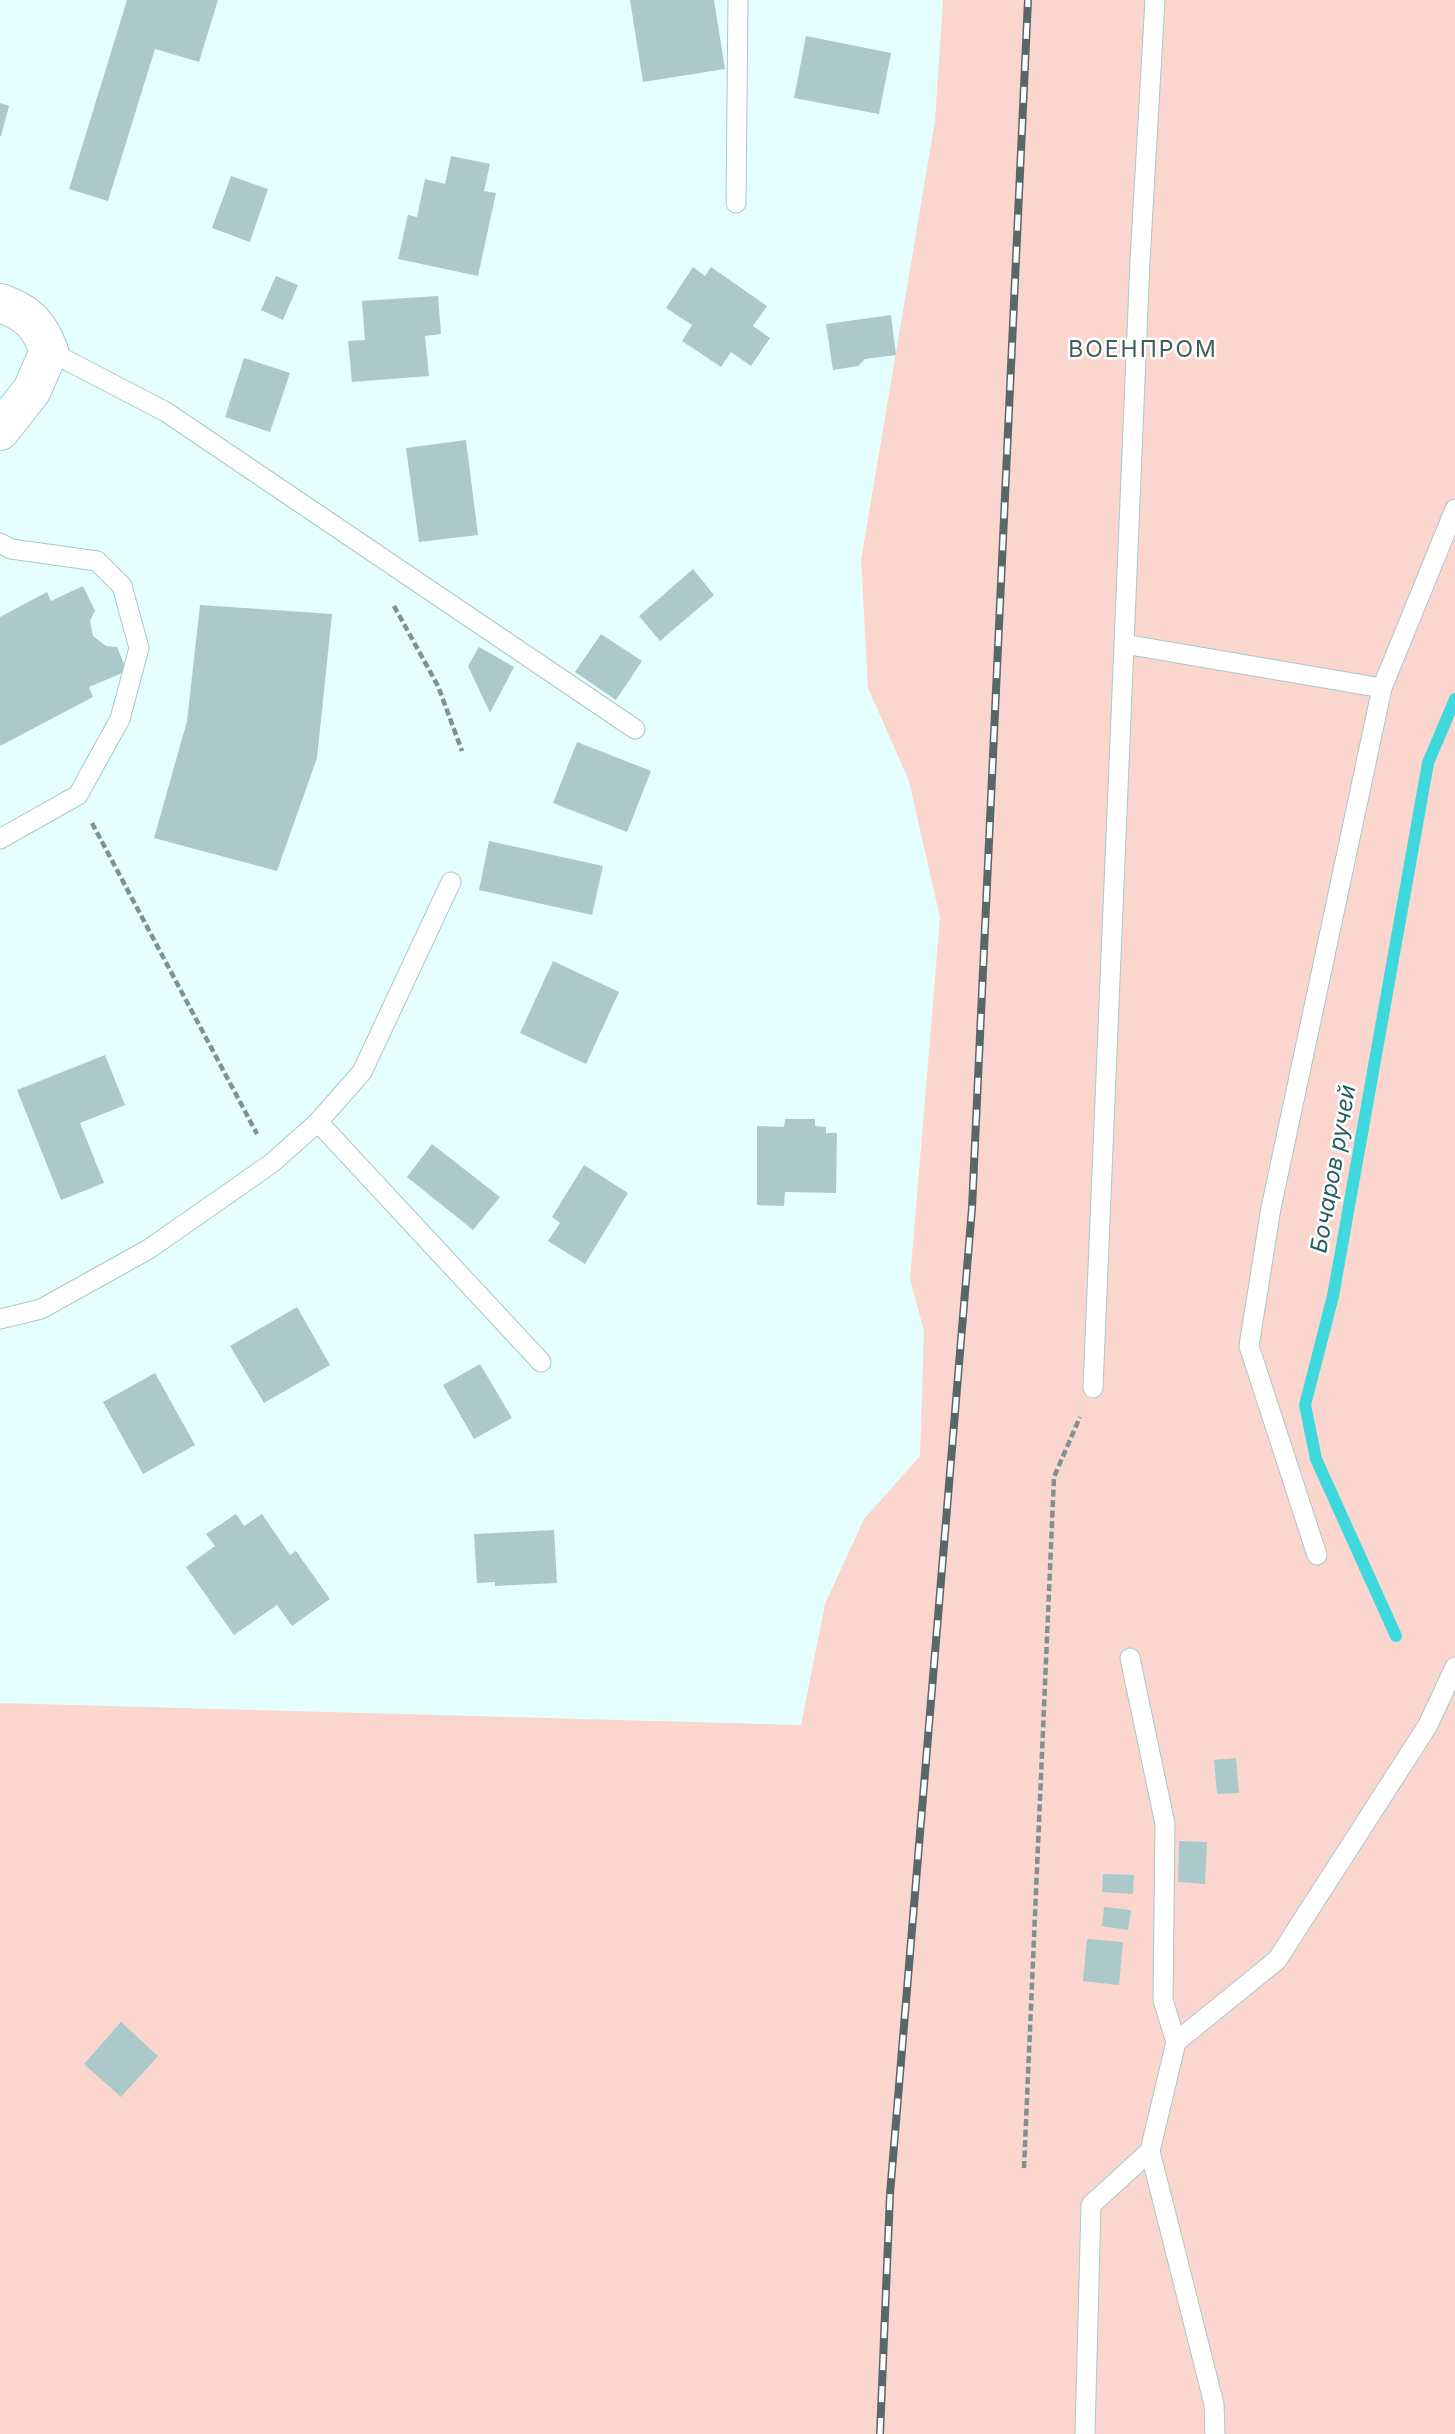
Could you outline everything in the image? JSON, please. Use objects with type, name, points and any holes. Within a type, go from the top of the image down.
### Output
[{"type":"street","points":[[0,303],[22,311],[43,335],[49,351],[32,390],[0,431]]},
{"type":"lane","points":[[736,204],[738,0]]},
{"type":"lane","points":[[1093,1388],[1140,261],[1155,0]]},
{"type":"lane","points":[[49,351],[166,412],[635,729]]},
{"type":"lane","points":[[1317,1555],[1249,1346],[1271,1208],[1382,688],[1455,509]]},
{"type":"lane","points":[[0,543],[11,550],[97,561],[122,586],[139,648],[120,719],[78,795],[0,839]]},
{"type":"lane","points":[[1125,644],[1382,688]]},
{"type":"lane","points":[[0,1319],[41,1309],[149,1249],[272,1163],[318,1122],[362,1072],[451,882]]},
{"type":"lane","points":[[318,1122],[541,1362]]},
{"type":"lane","points":[[1130,1658],[1165,1825],[1163,2000],[1176,2042],[1150,2151],[1214,2404],[1215,2434]]},
{"type":"lane","points":[[1176,2042],[1277,1960],[1428,1725],[1455,1667]]},
{"type":"lane","points":[[1085,2434],[1091,2205],[1150,2151]]},
{"type":"path","points":[[392,603],[438,686],[462,751]]},
{"type":"path","points":[[78,795],[272,1163]]},
{"type":"path","points":[[1024,2168],[1054,1476],[1093,1388]]},
{"type":"shaded area","points":[[943,0],[1455,0],[1455,2434],[0,2434],[0,1703],[801,1725],[825,1604],[864,1519],[920,1456],[924,1331],[910,1279],[940,918],[909,781],[868,688],[861,560],[935,121]]},
{"type":"building","points":[[127,0],[218,0],[199,62],[155,49],[108,201],[69,189]]},
{"type":"building","points":[[630,0],[714,0],[725,69],[643,82]]},
{"type":"building","points":[[806,36],[891,53],[879,114],[794,98]]},
{"type":"building","points":[[0,103],[9,106],[1,136],[0,136]]},
{"type":"building","points":[[451,156],[490,164],[484,191],[496,193],[478,276],[398,259],[408,215],[417,217],[425,179],[445,184]]},
{"type":"building","points":[[231,176],[268,189],[250,242],[212,228]]},
{"type":"building","points":[[693,267],[705,276],[711,267],[767,306],[753,326],[770,338],[751,366],[731,352],[721,367],[682,341],[692,325],[666,308]]},
{"type":"building","points":[[276,276],[298,285],[283,320],[261,310]]},
{"type":"building","points":[[438,296],[441,334],[425,336],[429,376],[352,382],[348,341],[365,340],[362,301]]},
{"type":"building","points":[[891,315],[896,355],[865,359],[858,366],[833,370],[826,324]]},
{"type":"building","points":[[244,358],[290,373],[270,432],[225,417]]},
{"type":"building","points":[[466,440],[478,535],[419,542],[406,448]]},
{"type":"building","points":[[693,569],[714,595],[660,641],[639,616]]},
{"type":"building","points":[[83,586],[95,611],[90,621],[93,636],[106,646],[117,647],[127,671],[89,687],[93,697],[0,746],[0,617],[47,592],[51,601]]},
{"type":"building","points":[[200,605],[332,614],[317,758],[277,871],[154,838],[187,721]]},
{"type":"building","points":[[601,634],[642,661],[616,700],[575,672]]},
{"type":"building","points":[[479,647],[514,667],[490,713],[468,666]]},
{"type":"building","points":[[577,742],[651,771],[627,832],[553,803]]},
{"type":"building","points":[[489,841],[603,866],[592,915],[479,890]]},
{"type":"building","points":[[553,961],[619,992],[586,1064],[520,1033]]},
{"type":"building","points":[[105,1055],[125,1105],[80,1123],[104,1183],[61,1200],[17,1090]]},
{"type":"building","points":[[785,1119],[815,1119],[815,1126],[826,1127],[826,1133],[837,1133],[836,1193],[785,1192],[784,1206],[757,1205],[757,1126],[784,1127]]},
{"type":"building","points":[[432,1144],[500,1197],[473,1230],[407,1177]]},
{"type":"building","points":[[584,1165],[628,1193],[585,1264],[548,1241],[560,1223],[552,1217]]},
{"type":"building","points":[[297,1307],[330,1365],[264,1403],[230,1346]]},
{"type":"building","points":[[480,1364],[512,1418],[474,1439],[443,1385]]},
{"type":"building","points":[[155,1373],[195,1445],[143,1474],[103,1402]]},
{"type":"building","points":[[236,1514],[244,1526],[262,1514],[290,1555],[296,1551],[330,1599],[292,1626],[277,1605],[234,1635],[186,1567],[215,1546],[206,1534]]},
{"type":"building","points":[[554,1530],[557,1583],[495,1586],[495,1582],[477,1583],[474,1534]]},
{"type":"building","points":[[1236,1758],[1239,1793],[1217,1794],[1214,1760]]},
{"type":"building","points":[[1179,1841],[1207,1842],[1205,1884],[1178,1882]]},
{"type":"building","points":[[1103,1874],[1134,1875],[1133,1894],[1102,1892]]},
{"type":"building","points":[[1104,1907],[1131,1910],[1128,1930],[1102,1926]]},
{"type":"building","points":[[1087,1939],[1123,1942],[1119,1985],[1083,1981]]},
{"type":"building","points":[[121,2022],[158,2056],[121,2097],[84,2064]]},
{"type":"waterway","name":"Бочаров ручей","points":[[1396,1636],[1316,1459],[1305,1405],[1333,1296],[1428,763],[1455,699]]},
{"type":"railway","points":[[880,2434],[890,2194],[972,1208],[1028,0]]},
{"type":"district","name":"ВОЕНПРОМ","points":[[1143,350]]}]
